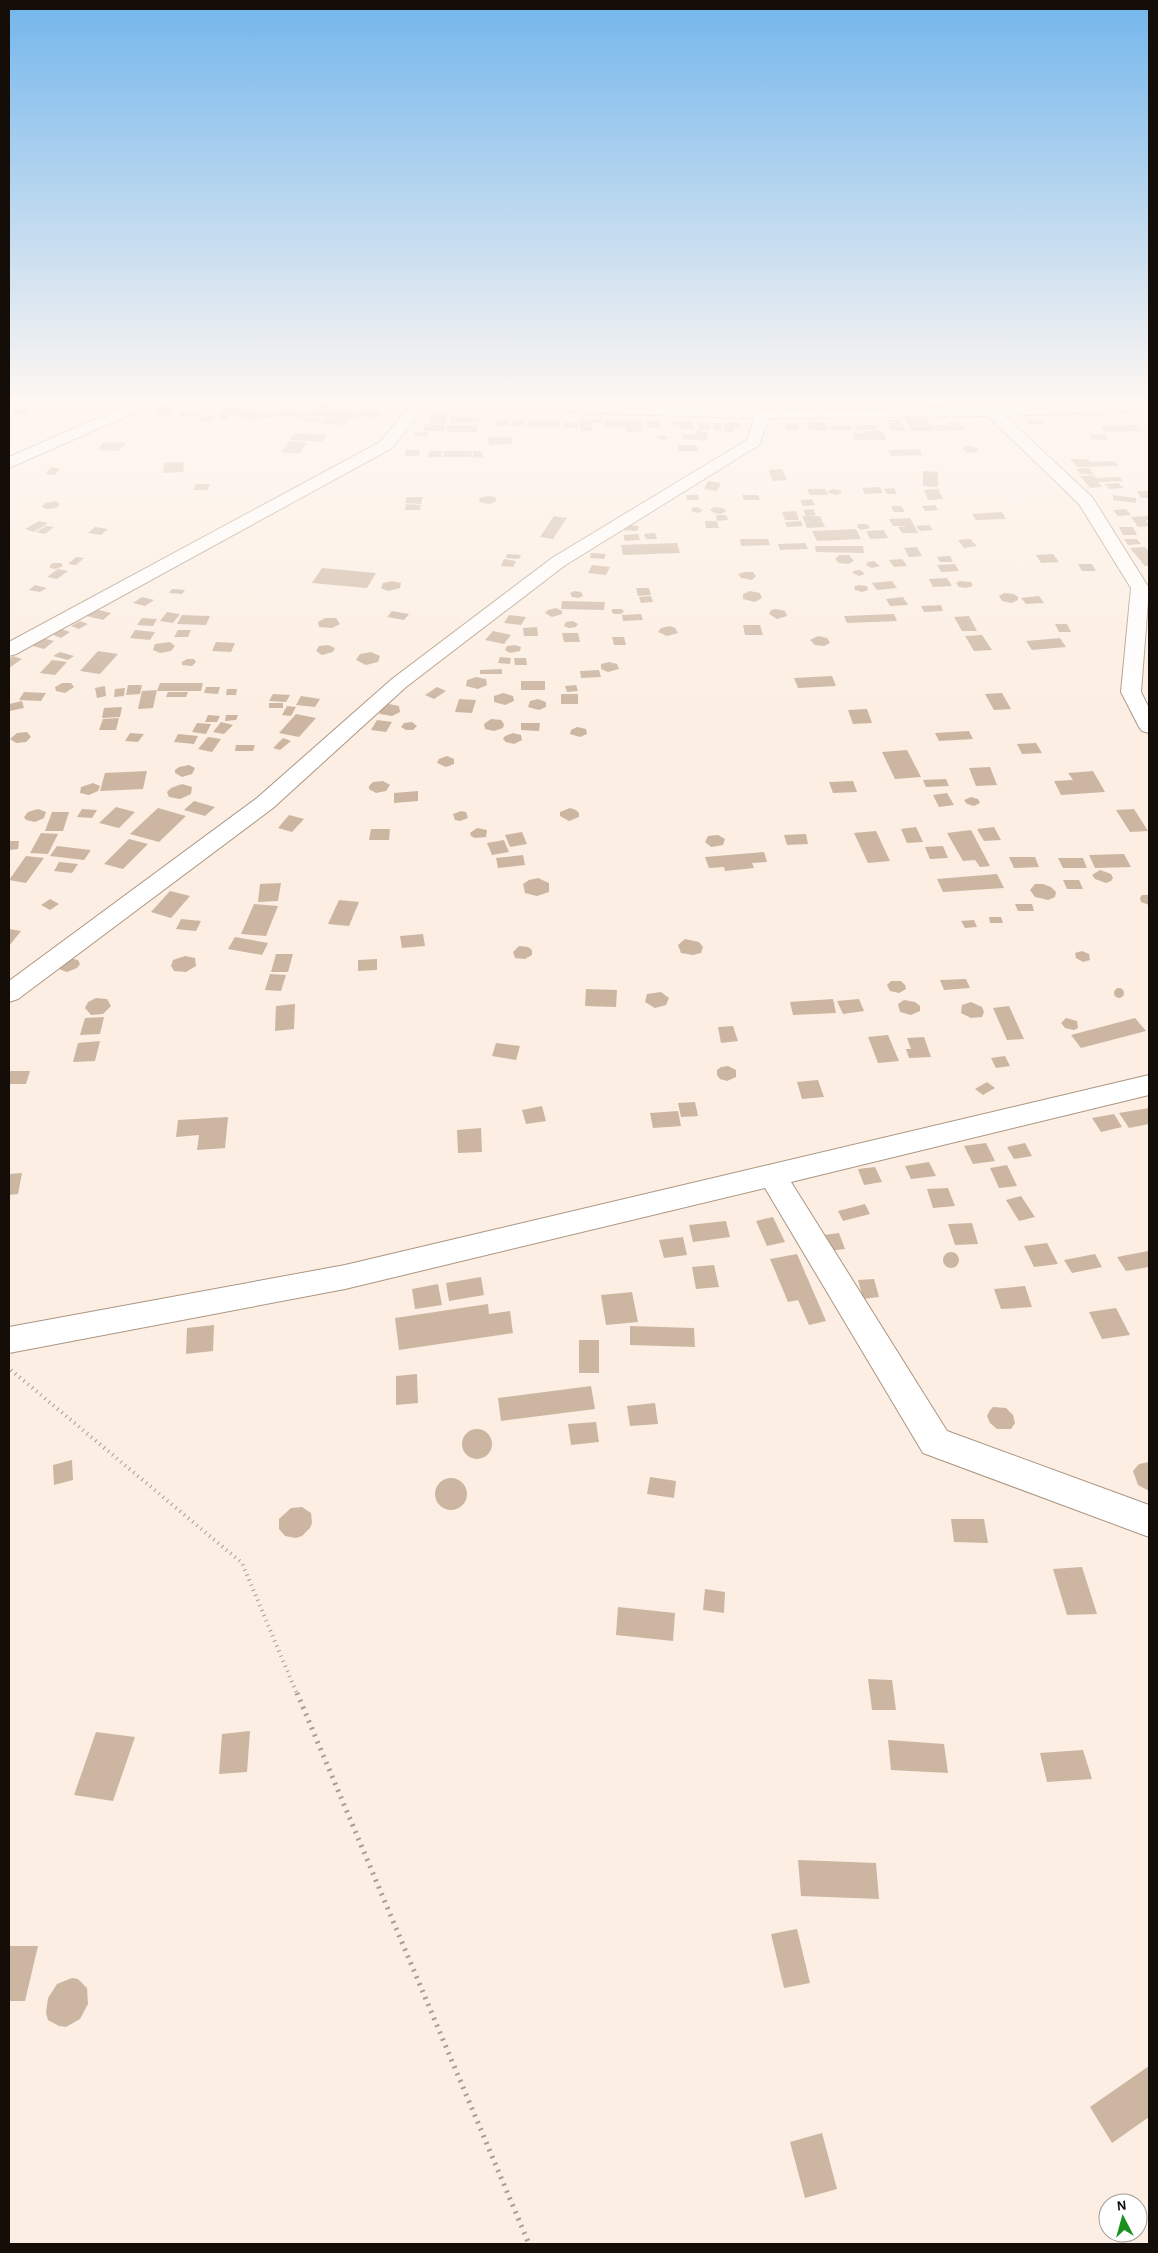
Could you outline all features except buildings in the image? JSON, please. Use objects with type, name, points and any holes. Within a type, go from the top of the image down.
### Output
[{"type":"street","points":[[9,650],[277,504]]},
{"type":"street","points":[[9,993],[265,803],[399,683],[558,562],[653,504]]},
{"type":"street","points":[[1088,504],[1140,588],[1131,692],[1149,727]]},
{"type":"street","points":[[9,1340],[345,1277],[1149,1085]]},
{"type":"street","points":[[772,1175],[935,1442],[1149,1521]]},
{"type":"path","points":[[9,1368],[242,1563],[529,2244]]}]
